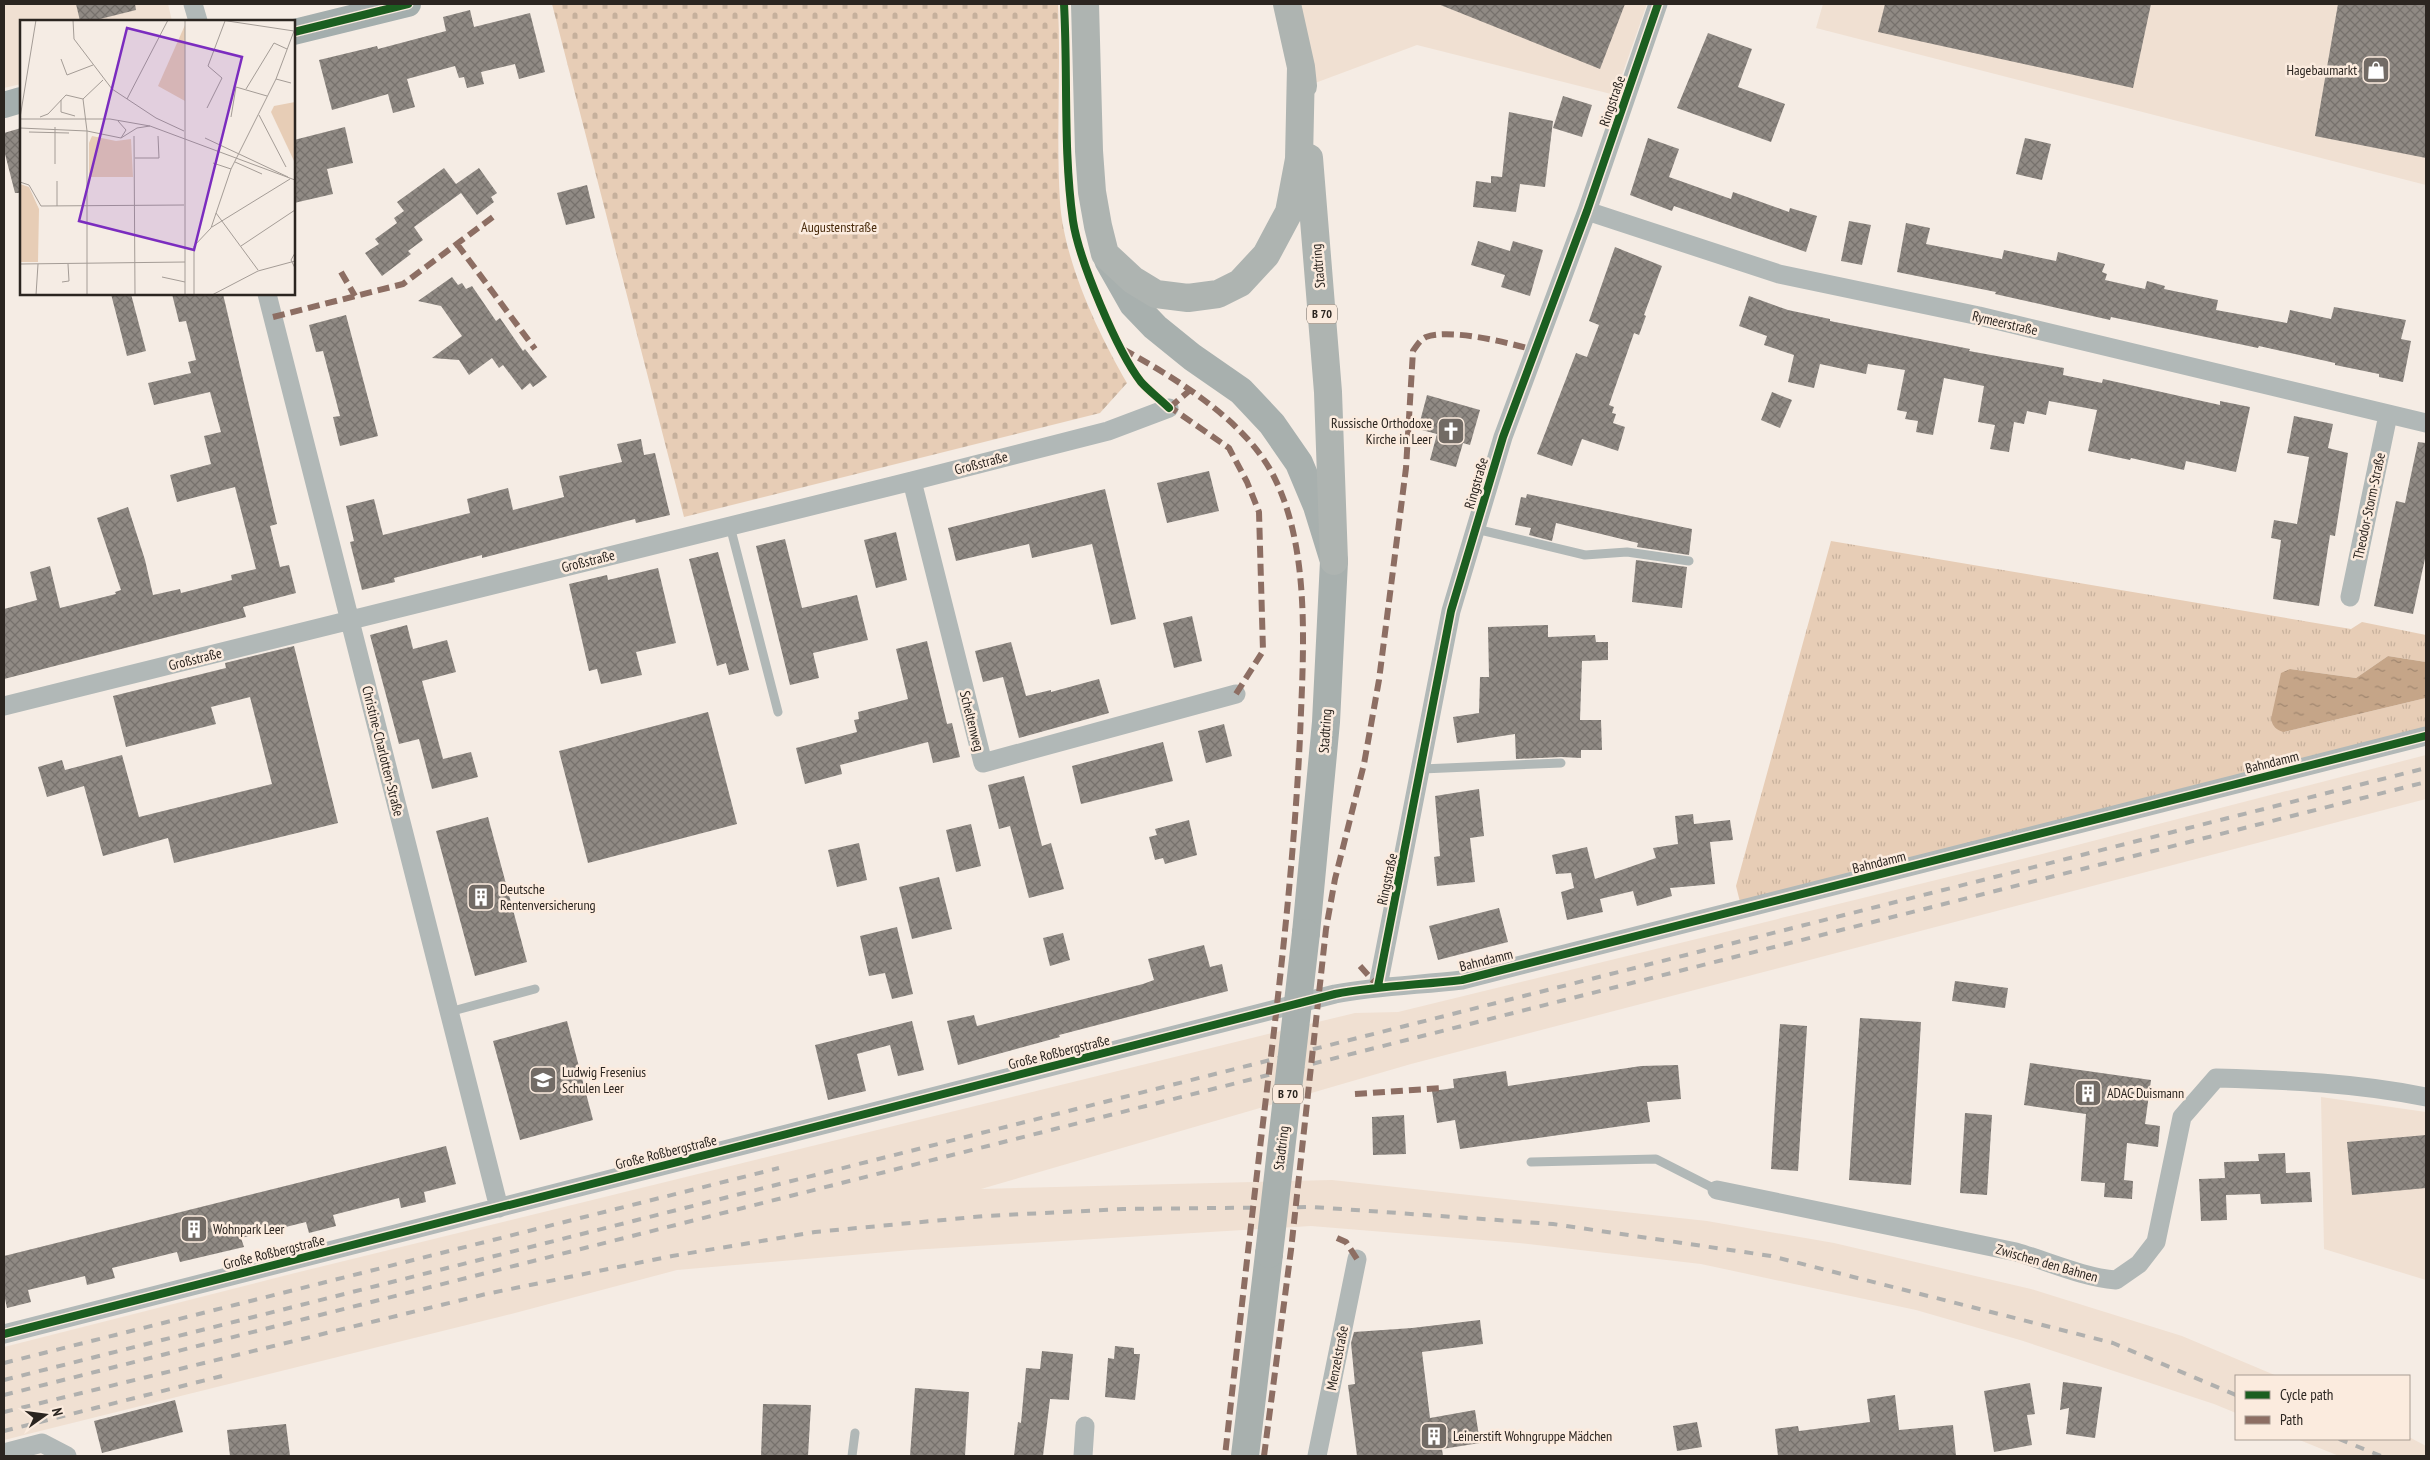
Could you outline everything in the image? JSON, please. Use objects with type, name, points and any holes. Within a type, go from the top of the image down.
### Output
[{"type":"highway","name":"B 70","points":[[1085,4],[1092,192],[1105,254]]},
{"type":"highway","name":"Stadtring","points":[[1287,4],[1301,67],[1328,392],[1334,561]]},
{"type":"highway","points":[[1105,254],[1133,280],[1156,294],[1188,298],[1218,294],[1240,283],[1266,255],[1289,212],[1300,159],[1301,67]]},
{"type":"main road","name":"B 70","points":[[1105,254],[1133,304],[1155,326],[1192,357],[1240,391],[1272,424],[1299,463],[1317,506],[1334,561]]},
{"type":"main road","name":"Stadtring","points":[[1245,1456],[1306,933],[1326,722],[1334,561]]},
{"type":"street","points":[[193,4],[198,20]]},
{"type":"street","points":[[295,32],[408,4]]},
{"type":"street","name":"Ringstraße","points":[[1378,986],[1422,770],[1451,611],[1502,438],[1587,211],[1658,4]]},
{"type":"street","points":[[4,105],[20,100]]},
{"type":"street","name":"Rymeerstraße","points":[[1587,211],[1779,274],[1979,316],[2426,423]]},
{"type":"street","name":"Christine-Charlotten-Straße","points":[[267,295],[499,1208]]},
{"type":"street","name":"Großstraße","points":[[4,706],[1108,431],[1169,408]]},
{"type":"street","name":"Theodor-Storm-Straße","points":[[2350,597],[2388,415]]},
{"type":"street","name":"Scheltenweg","points":[[912,481],[982,764],[1236,694]]},
{"type":"street","name":"Bahndamm","points":[[1335,994],[1378,986],[1410,986],[1462,980],[2426,736]]},
{"type":"street","name":"Große Roßbergstraße","points":[[4,1334],[1335,994]]},
{"type":"street","name":"Zwischen den Bahnen","points":[[1717,1190],[2016,1252],[2058,1264],[2092,1278],[2116,1280],[2139,1264],[2156,1242],[2182,1117],[2216,1078],[2276,1080],[2398,1091],[2426,1097]]},
{"type":"street","name":"Menzelstraße","points":[[1317,1456],[1357,1259]]},
{"type":"street","points":[[1084,1456],[1085,1426]]},
{"type":"street","points":[[4,1453],[42,1443],[67,1456]]},
{"type":"lane","points":[[730,526],[778,712]]},
{"type":"lane","points":[[1476,529],[1585,555],[1627,552],[1689,561]]},
{"type":"lane","points":[[1422,770],[1561,763]]},
{"type":"lane","points":[[449,1012],[535,988]]},
{"type":"lane","points":[[1532,1162],[1656,1159],[1717,1190]]},
{"type":"lane","points":[[852,1456],[855,1433]]},
{"type":"shaded area","points":[[4,4],[168,4],[172,20],[20,20],[20,84],[4,88]]},
{"type":"shaded area","points":[[1296,4],[1647,4],[1615,95],[1417,45],[1307,86]]},
{"type":"shaded area","points":[[1823,4],[2426,4],[2426,185],[1816,28]]},
{"type":"shaded area","points":[[2426,755],[2426,799],[1411,1064],[981,1189],[1332,1180],[1707,1221],[1834,1243],[2031,1289],[2182,1336],[2275,1375],[2235,1375],[2235,1413],[2020,1340],[1916,1310],[1701,1264],[1519,1243],[1311,1226],[911,1250],[677,1270],[515,1313],[4,1440],[4,1347],[287,1275],[1355,1013],[1398,1012],[2054,851]]},
{"type":"shaded area","points":[[2321,1097],[2426,1112],[2426,1280],[2324,1249]]},
{"type":"shaded area","points":[[2410,1438],[2426,1446],[2426,1456],[2339,1456],[2299,1440],[2410,1440]]},
{"type":"green space","name":"Augustenstraße","points":[[552,4],[1058,4],[1059,177],[1063,225],[1075,272],[1084,296],[1105,342],[1127,383],[1100,413],[684,517]]},
{"type":"green space","points":[[1831,541],[2351,629],[2362,622],[2426,635],[2426,662],[2388,656],[2356,678],[2290,669],[2284,732],[2426,698],[2426,732],[1741,906],[1736,886]]},
{"type":"water","points":[[2388,656],[2426,662],[2426,698],[2284,732],[2274,726],[2271,719],[2281,673],[2290,669],[2356,678]]},
{"type":"building","points":[[76,4],[135,4],[136,10],[96,20],[80,20]]},
{"type":"building","points":[[1438,4],[1625,4],[1600,69]]},
{"type":"building","points":[[1885,4],[2151,4],[2133,88],[1878,32]]},
{"type":"building","name":"Hagebaumarkt","points":[[2338,4],[2426,4],[2426,158],[2315,136]]},
{"type":"building","points":[[470,10],[474,27],[530,13],[545,72],[519,79],[515,64],[481,72],[484,84],[467,88],[464,77],[459,78],[455,66],[407,79],[415,107],[393,113],[388,94],[332,110],[319,60],[377,46],[378,49],[446,31],[443,17]]},
{"type":"building","points":[[1708,33],[1752,49],[1738,87],[1785,104],[1771,142],[1677,108]]},
{"type":"building","points":[[1563,96],[1592,105],[1582,137],[1553,128]]},
{"type":"building","points":[[1509,112],[1553,121],[1545,187],[1520,184],[1516,212],[1473,207],[1476,181],[1491,183],[1491,176],[1502,177]]},
{"type":"building","points":[[345,127],[353,163],[327,169],[333,194],[295,203],[295,140]]},
{"type":"building","points":[[20,128],[20,193],[15,193],[4,150],[4,133]]},
{"type":"building","points":[[1648,138],[1679,149],[1669,177],[1731,199],[1733,192],[1789,212],[1790,208],[1817,216],[1806,252],[1674,206],[1672,211],[1630,195]]},
{"type":"building","points":[[2025,138],[2051,144],[2042,180],[2016,174]]},
{"type":"building","points":[[444,168],[456,184],[479,168],[497,193],[491,197],[494,202],[477,215],[461,193],[414,227],[423,240],[408,251],[411,254],[382,276],[365,253],[379,244],[375,239],[397,223],[394,218],[404,211],[397,202]]},
{"type":"building","points":[[587,185],[595,218],[566,225],[557,193]]},
{"type":"building","points":[[1849,221],[1871,225],[1862,265],[1841,261]]},
{"type":"building","points":[[1906,223],[1930,228],[1926,244],[2002,259],[2004,250],[2056,261],[2058,252],[2105,264],[2102,272],[2107,274],[2105,280],[2145,289],[2147,281],[2165,286],[2164,289],[2218,300],[2216,310],[2287,323],[2290,310],[2331,319],[2334,307],[2406,320],[2401,339],[2411,341],[2403,382],[2379,377],[2379,374],[2335,365],[2335,363],[2259,346],[2258,348],[2111,317],[2110,320],[1995,294],[1996,292],[1897,272]]},
{"type":"building","points":[[1478,241],[1510,251],[1513,241],[1543,250],[1530,296],[1501,287],[1505,275],[1471,265]]},
{"type":"building","points":[[1615,247],[1662,266],[1644,315],[1646,316],[1639,335],[1634,333],[1609,405],[1614,407],[1612,413],[1616,414],[1613,423],[1625,427],[1618,451],[1582,439],[1572,466],[1537,454],[1576,353],[1587,357],[1599,325],[1589,321]]},
{"type":"building","points":[[452,277],[458,285],[462,283],[466,289],[472,286],[496,321],[500,318],[523,351],[525,349],[547,377],[533,387],[530,383],[522,390],[503,365],[499,368],[492,358],[469,375],[459,360],[432,358],[462,336],[441,306],[418,301]]},
{"type":"building","points":[[111,295],[131,295],[146,351],[127,356]]},
{"type":"building","points":[[172,295],[223,295],[277,524],[270,526],[280,567],[289,565],[296,593],[243,607],[246,617],[4,679],[4,609],[37,600],[30,572],[50,566],[60,608],[116,594],[115,592],[121,590],[97,518],[128,507],[145,560],[153,595],[180,589],[181,593],[232,580],[231,575],[256,569],[235,487],[177,502],[170,475],[211,464],[204,436],[221,432],[210,392],[154,405],[148,383],[191,373],[188,362],[196,360],[186,321],[179,322]]},
{"type":"building","points":[[1749,296],[1788,310],[1830,319],[1830,321],[1970,349],[1969,351],[2064,368],[2063,375],[2102,383],[2103,379],[2220,405],[2220,401],[2250,407],[2236,472],[2186,461],[2184,470],[2088,451],[2097,410],[2049,401],[2046,415],[2027,411],[2024,424],[2014,422],[2009,452],[1990,449],[1995,425],[1978,422],[1984,386],[1944,378],[1933,435],[1916,432],[1918,421],[1905,419],[1907,412],[1897,410],[1905,370],[1868,364],[1866,374],[1820,364],[1814,388],[1788,382],[1794,355],[1764,345],[1767,336],[1739,326]]},
{"type":"building","points":[[346,315],[378,436],[340,446],[333,417],[340,416],[323,351],[316,352],[309,325]]},
{"type":"building","points":[[1772,392],[1792,400],[1780,428],[1761,420]]},
{"type":"building","name":"Russische Orthodoxe Kirche in Leer","points":[[1427,395],[1480,410],[1470,445],[1463,443],[1456,467],[1430,460],[1437,434],[1418,429]]},
{"type":"building","points":[[2294,416],[2333,424],[2328,448],[2348,453],[2335,536],[2330,535],[2319,606],[2273,599],[2281,540],[2271,538],[2274,520],[2297,524],[2309,457],[2287,453]]},
{"type":"building","points":[[641,439],[644,455],[655,453],[670,515],[636,523],[635,519],[482,558],[482,555],[394,578],[395,582],[362,590],[350,542],[354,541],[346,506],[374,499],[383,535],[470,513],[467,499],[508,488],[513,510],[564,497],[559,476],[622,462],[617,444]]},
{"type":"building","points":[[2418,442],[2426,443],[2426,554],[2413,614],[2374,606],[2396,501],[2405,503]]},
{"type":"building","points":[[1209,471],[1219,511],[1167,523],[1157,483]]},
{"type":"building","points":[[1105,489],[1136,619],[1111,625],[1092,544],[1032,558],[1029,544],[956,561],[948,528]]},
{"type":"building","points":[[1527,494],[1692,529],[1689,555],[1637,547],[1638,543],[1556,523],[1552,541],[1529,535],[1531,528],[1515,525],[1521,497],[1526,498]]},
{"type":"building","points":[[896,532],[907,580],[876,588],[864,540]]},
{"type":"building","points":[[785,539],[802,608],[857,595],[868,640],[813,653],[819,678],[790,685],[756,546]]},
{"type":"building","points":[[718,552],[749,670],[729,675],[726,663],[717,666],[689,559]]},
{"type":"building","points":[[1636,560],[1687,567],[1682,608],[1632,602]]},
{"type":"building","points":[[658,568],[676,643],[636,652],[642,675],[601,684],[597,669],[589,671],[569,584],[607,575],[608,580]]},
{"type":"building","points":[[1192,616],[1202,661],[1174,668],[1163,623]]},
{"type":"building","points":[[407,625],[413,649],[447,640],[456,672],[422,681],[443,759],[471,752],[478,777],[432,789],[419,739],[399,744],[370,635]]},
{"type":"building","points":[[1548,625],[1548,637],[1595,635],[1596,642],[1608,642],[1608,660],[1582,661],[1580,720],[1601,720],[1602,750],[1581,750],[1581,758],[1516,759],[1515,734],[1457,743],[1453,717],[1479,713],[1480,677],[1489,677],[1488,627]]},
{"type":"building","points":[[927,641],[947,724],[952,723],[960,757],[933,763],[928,742],[840,765],[842,774],[805,784],[796,748],[857,732],[854,720],[859,719],[858,712],[908,699],[896,649]]},
{"type":"building","points":[[1011,642],[1026,696],[1051,690],[1051,692],[1099,679],[1109,713],[1019,738],[1003,677],[983,682],[975,651]]},
{"type":"building","points":[[294,646],[338,823],[174,863],[168,838],[103,856],[84,786],[47,797],[38,767],[62,760],[65,770],[122,755],[139,817],[272,784],[250,697],[211,707],[216,724],[126,747],[113,696],[226,668],[225,663]]},
{"type":"building","points":[[708,712],[737,824],[588,863],[559,751]]},
{"type":"building","points":[[1224,724],[1232,756],[1206,763],[1198,731]]},
{"type":"building","points":[[1163,742],[1173,781],[1081,804],[1072,766]]},
{"type":"building","points":[[1024,776],[1042,846],[1051,843],[1064,889],[1029,898],[1010,826],[999,829],[988,785]]},
{"type":"building","points":[[1479,789],[1484,836],[1470,838],[1475,882],[1437,886],[1434,857],[1440,856],[1435,796]]},
{"type":"building","points":[[1693,814],[1694,824],[1730,820],[1733,840],[1710,842],[1715,884],[1670,888],[1672,896],[1637,906],[1633,891],[1600,899],[1603,912],[1567,920],[1561,892],[1574,888],[1571,873],[1556,874],[1552,855],[1587,847],[1595,879],[1656,858],[1653,848],[1678,844],[1675,816]]},
{"type":"building","name":"Deutsche Rentenversicherung","points":[[488,817],[527,962],[475,976],[436,831]]},
{"type":"building","points":[[1189,820],[1197,855],[1165,864],[1163,858],[1155,860],[1149,837],[1157,835],[1155,829]]},
{"type":"building","points":[[971,824],[981,866],[956,872],[946,830]]},
{"type":"building","points":[[859,843],[867,880],[837,887],[828,850]]},
{"type":"building","points":[[939,877],[952,929],[912,939],[899,887]]},
{"type":"building","points":[[1499,908],[1508,942],[1438,960],[1429,926]]},
{"type":"building","points":[[897,927],[913,994],[892,999],[885,973],[869,976],[860,936]]},
{"type":"building","points":[[1063,933],[1070,960],[1050,966],[1043,938]]},
{"type":"building","points":[[1204,945],[1210,967],[1222,964],[1228,991],[1059,1035],[1060,1037],[958,1065],[947,1021],[974,1015],[977,1026],[1143,984],[1154,980],[1148,959]]},
{"type":"building","points":[[1955,981],[2008,988],[2005,1008],[1952,1001]]},
{"type":"building","points":[[1860,1018],[1921,1022],[1911,1185],[1849,1180]]},
{"type":"building","name":"Ludwig Fresenius Schulen Leer","points":[[567,1021],[593,1120],[520,1140],[493,1041]]},
{"type":"building","points":[[912,1021],[924,1070],[898,1076],[890,1045],[857,1054],[866,1091],[828,1100],[815,1045]]},
{"type":"building","points":[[1780,1024],[1807,1026],[1798,1171],[1771,1169]]},
{"type":"building","name":"ADAC Duismann","points":[[2030,1063],[2151,1080],[2145,1124],[2160,1126],[2158,1147],[2127,1143],[2124,1180],[2133,1181],[2132,1199],[2104,1197],[2105,1183],[2081,1181],[2086,1114],[2024,1105]]},
{"type":"building","points":[[1678,1065],[1681,1099],[1647,1102],[1650,1122],[1460,1149],[1455,1120],[1437,1123],[1432,1091],[1454,1088],[1453,1079],[1506,1071],[1508,1086],[1641,1066]]},
{"type":"building","points":[[1965,1113],[1992,1115],[1987,1195],[1960,1193]]},
{"type":"building","points":[[1404,1115],[1406,1154],[1373,1155],[1372,1117]]},
{"type":"building","points":[[2426,1135],[2426,1188],[2352,1195],[2347,1142]]},
{"type":"building","name":"Wohnpark Leer","points":[[446,1146],[456,1184],[424,1192],[426,1202],[401,1208],[399,1198],[333,1215],[336,1226],[309,1233],[306,1222],[241,1238],[244,1247],[180,1262],[177,1252],[112,1268],[115,1278],[87,1285],[85,1276],[28,1290],[31,1302],[7,1308],[4,1294],[4,1256]]},
{"type":"building","points":[[2285,1153],[2286,1173],[2310,1172],[2312,1202],[2261,1204],[2260,1194],[2226,1195],[2227,1220],[2201,1221],[2199,1179],[2225,1178],[2224,1162],[2259,1161],[2258,1154]]},
{"type":"building","points":[[1480,1320],[1483,1344],[1422,1352],[1430,1418],[1475,1410],[1480,1443],[1442,1449],[1443,1456],[1357,1456],[1348,1385],[1355,1384],[1351,1343],[1354,1332],[1412,1328]]},
{"type":"building","points":[[1115,1346],[1134,1348],[1134,1354],[1140,1354],[1135,1400],[1105,1397],[1108,1358],[1114,1359]]},
{"type":"building","points":[[1042,1351],[1073,1354],[1069,1400],[1050,1399],[1043,1456],[1014,1456],[1018,1422],[1021,1423],[1026,1368],[1040,1369]]},
{"type":"building","points":[[2063,1382],[2102,1387],[2095,1438],[2066,1434],[2069,1408],[2060,1410]]},
{"type":"building","points":[[2030,1383],[2035,1414],[2027,1415],[2032,1445],[1994,1452],[1984,1391]]},
{"type":"building","points":[[915,1388],[969,1392],[965,1456],[910,1456]]},
{"type":"building","points":[[1895,1395],[1899,1430],[1953,1425],[1956,1456],[1778,1456],[1775,1429],[1798,1426],[1799,1431],[1870,1422],[1867,1399]]},
{"type":"building","points":[[175,1400],[183,1432],[102,1453],[94,1421]]},
{"type":"building","points":[[763,1404],[811,1405],[808,1456],[761,1456]]},
{"type":"building","points":[[1697,1422],[1702,1447],[1677,1451],[1673,1426]]},
{"type":"building","points":[[286,1424],[290,1456],[230,1456],[227,1430]]},
{"type":"railway","points":[[4,1380],[2426,768]]},
{"type":"railway","points":[[4,1395],[2426,782]]},
{"type":"railway","points":[[4,1363],[779,1168]]},
{"type":"railway","points":[[4,1412],[486,1294],[672,1256],[815,1232],[985,1216],[1123,1209],[1313,1207],[1553,1224],[1771,1256],[2113,1343],[2235,1395]]},
{"type":"railway","points":[[4,1431],[222,1376]]},
{"type":"railway","points":[[2341,1440],[2381,1456]]},
{"type":"marked path","points":[[273,317],[403,284],[493,217]]},
{"type":"marked path","points":[[457,244],[535,349]]},
{"type":"marked path","points":[[341,272],[355,296]]},
{"type":"marked path","points":[[1264,1456],[1291,1250],[1326,929],[1335,879],[1364,764],[1379,680],[1406,468],[1413,351],[1420,341],[1426,337],[1450,334],[1480,338],[1534,350]]},
{"type":"marked path","points":[[1123,349],[1164,373],[1206,402],[1244,435],[1259,453],[1272,473],[1285,503],[1294,534],[1299,568],[1302,602],[1303,672],[1294,830],[1281,968],[1225,1456]]},
{"type":"marked path","points":[[1169,408],[1189,391]]},
{"type":"marked path","points":[[1167,405],[1229,448],[1247,482],[1259,512],[1263,651],[1236,694]]},
{"type":"marked path","points":[[1360,966],[1378,986]]},
{"type":"marked path","points":[[1355,1094],[1442,1088]]},
{"type":"marked path","points":[[1337,1238],[1346,1242],[1357,1259]]},
{"type":"cycle path","points":[[295,32],[408,4]]},
{"type":"cycle path","points":[[1064,4],[1068,167],[1073,221],[1077,238],[1100,304],[1131,368],[1147,389],[1169,408]]},
{"type":"cycle path","points":[[1378,986],[1451,611],[1503,437],[1587,211],[1658,4]]},
{"type":"cycle path","points":[[4,1334],[1335,994],[1382,987],[1462,980],[2426,736]]},
{"type":"place","name":"Hagebaumarkt","points":[[2376,70]]},
{"type":"place","name":"Russische Orthodoxe Kirche in Leer","points":[[1451,431]]},
{"type":"place","name":"Deutsche Rentenversicherung","points":[[481,897]]},
{"type":"place","name":"Ludwig Fresenius Schulen Leer","points":[[543,1080]]},
{"type":"place","name":"ADAC Duismann","points":[[2088,1093]]},
{"type":"place","name":"Wohnpark Leer","points":[[194,1229]]},
{"type":"place","name":"Leinerstift Wohngruppe Mädchen","points":[[1434,1436]]}]
